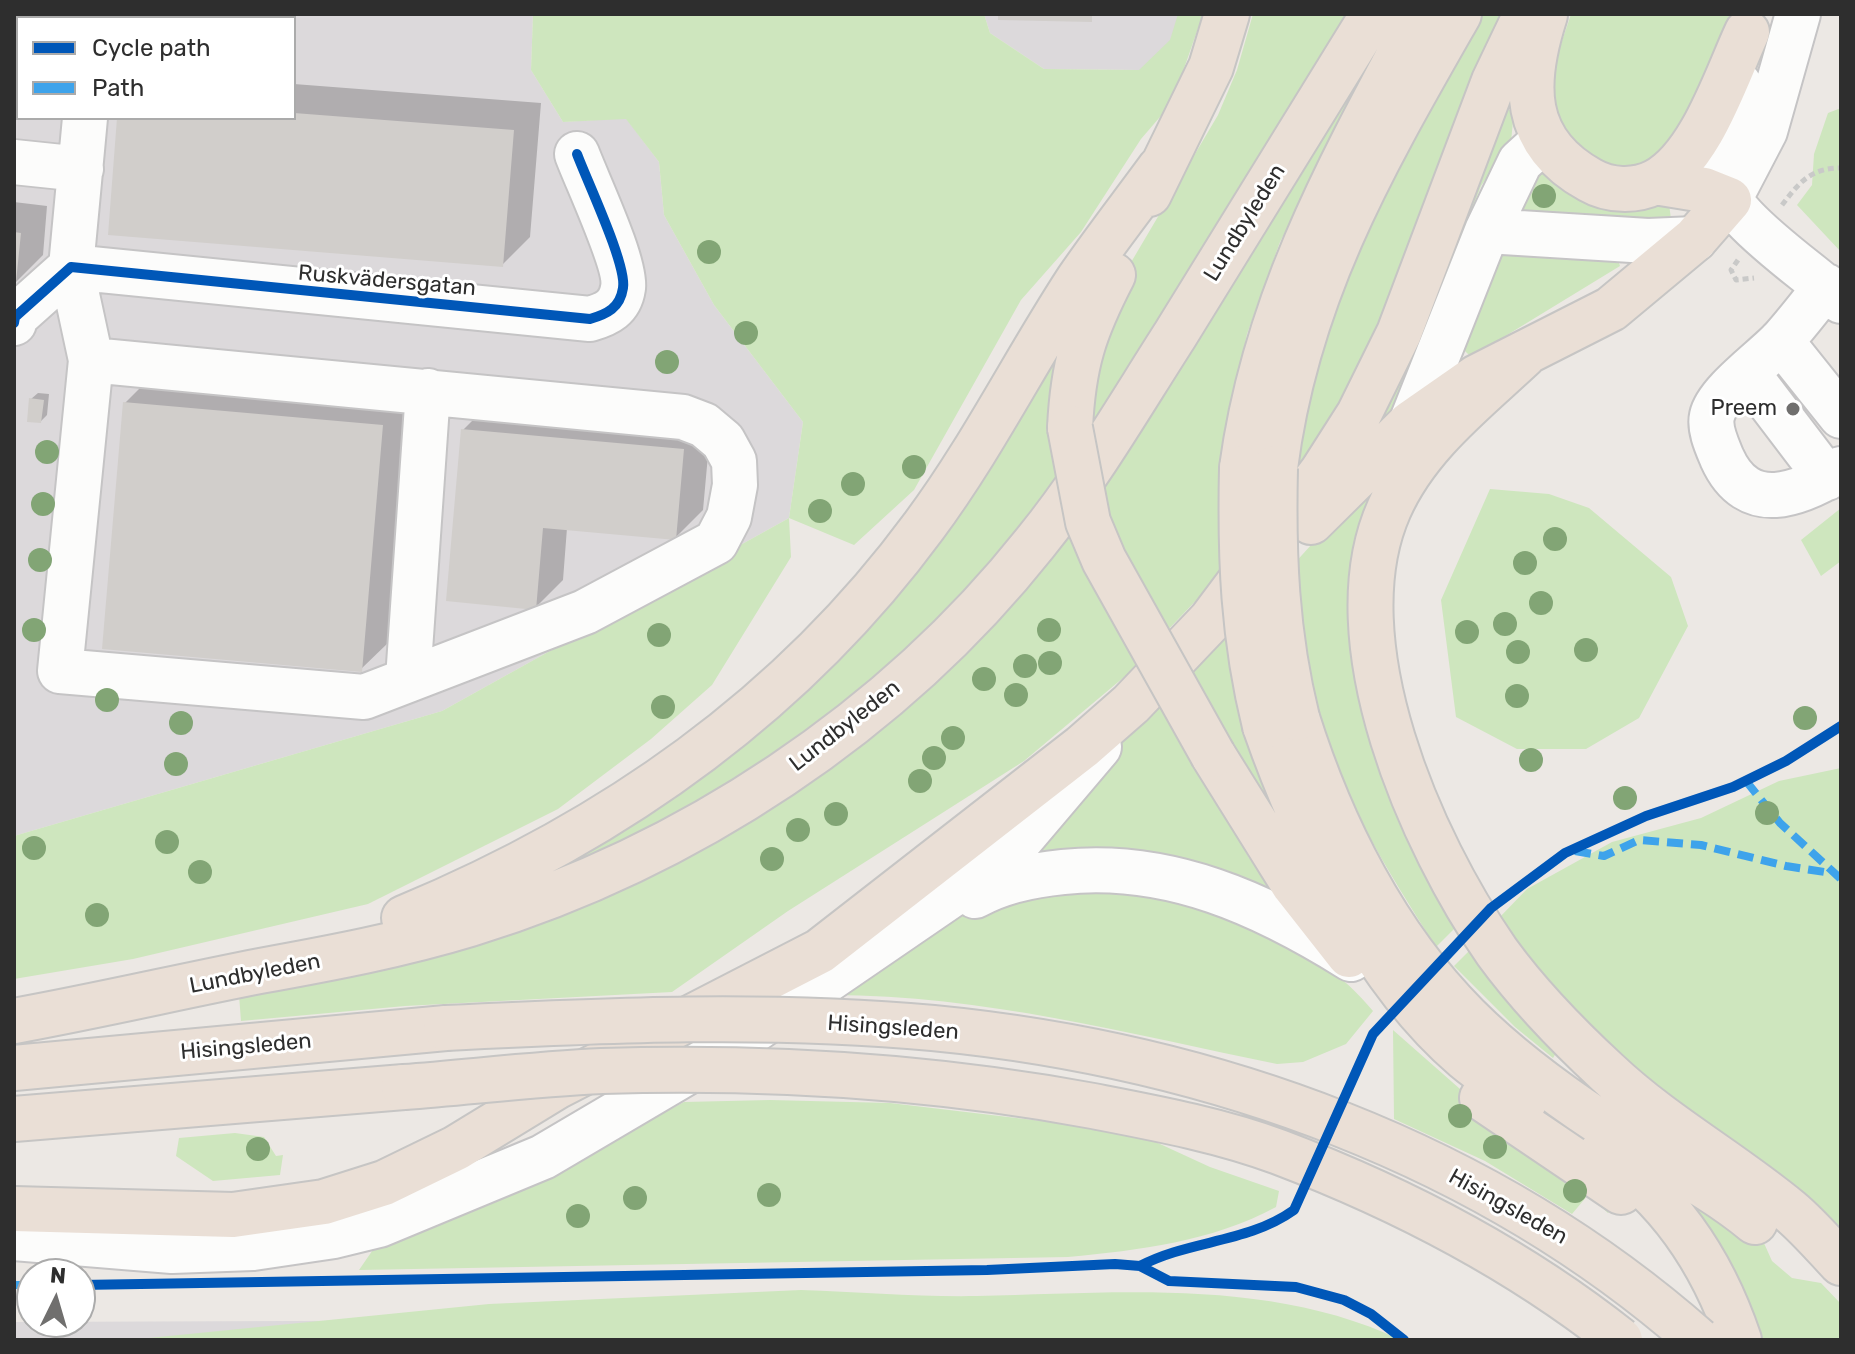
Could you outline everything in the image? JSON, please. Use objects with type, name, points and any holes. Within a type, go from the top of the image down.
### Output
[{"type":"highway","points":[[1227,14],[1211,67],[1160,168],[1124,253],[1085,328],[1073,380],[1070,428],[1088,522],[1104,560],[1213,755],[1294,885],[1417,1042],[1450,1074],[1521,1126],[1623,1193],[1672,1247],[1697,1290],[1717,1340]]},
{"type":"highway","name":"Lundbyleden","points":[[14,1021],[258,972],[360,955],[520,907],[597,877],[685,834],[792,769],[897,686],[969,617],[1028,552],[1113,435],[1373,14]]},
{"type":"highway","points":[[1259,468],[1249,418],[1281,298],[1340,165],[1421,14]]},
{"type":"highway","points":[[1459,14],[1335,244],[1296,359],[1282,418],[1259,468],[1242,605],[1252,673],[1315,775],[1372,890],[1407,944],[1466,1017],[1539,1080],[1602,1124],[1741,1210],[1841,1291]]},
{"type":"highway","points":[[1211,620],[1322,472],[1359,414],[1399,333],[1494,81],[1526,14]]},
{"type":"highway","points":[[1545,14],[1533,73],[1533,106],[1543,141],[1566,165],[1599,186],[1632,189],[1655,182],[1681,160],[1695,142],[1749,23]]},
{"type":"highway","points":[[258,972],[397,921],[530,862],[649,790],[775,691],[844,622],[924,527],[978,450],[1078,280],[1160,168]]},
{"type":"highway","points":[[14,1209],[233,1215],[324,1202],[384,1183],[456,1148],[556,1087],[820,951],[1131,704],[1211,620],[1411,423],[1477,377],[1611,309],[1695,239],[1729,200],[1704,190],[1655,182]]},
{"type":"highway","points":[[1524,355],[1434,440],[1395,496],[1378,537],[1371,571],[1371,619],[1382,691],[1403,764],[1430,833],[1463,897],[1497,952],[1543,1010],[1610,1075],[1683,1134],[1791,1212],[1841,1263]]},
{"type":"highway","points":[[1281,722],[1286,788],[1317,855],[1396,981],[1464,1057],[1533,1108],[1613,1159],[1666,1206],[1690,1234],[1716,1281],[1739,1340]]},
{"type":"highway","name":"Hisingsleden","points":[[14,1068],[446,1028],[617,1020],[787,1021],[917,1027],[1053,1043],[1172,1067],[1272,1097],[1385,1142],[1480,1189],[1564,1236],[1650,1297],[1698,1340]]},
{"type":"highway","points":[[14,1119],[601,1071],[791,1071],[924,1080],[1162,1119],[1277,1151],[1380,1196],[1536,1279],[1620,1340]]},
{"type":"street","points":[[1729,200],[1765,131],[1798,14]]},
{"type":"street","points":[[1748,374],[1834,473],[1798,493],[1772,496],[1745,489],[1726,466],[1714,440],[1712,416],[1724,396],[1834,293],[1760,233],[1729,200],[1717,181],[1716,162],[1739,86],[1749,23]]},
{"type":"street","points":[[85,120],[71,267],[91,360],[60,671],[364,697],[585,612],[716,542],[729,517],[735,485],[734,461],[723,441],[704,425],[683,417],[91,360]]},
{"type":"street","points":[[1411,423],[1487,231],[1520,162],[1543,141]]},
{"type":"street","name":"Ruskvädersgatan","points":[[71,267],[590,319],[607,314],[618,304],[624,275],[577,154]]},
{"type":"street","points":[[14,162],[81,169]]},
{"type":"street","points":[[1487,231],[1648,241],[1695,239]]},
{"type":"street","points":[[14,323],[15,317],[71,267]]},
{"type":"street","points":[[1781,341],[1841,416]]},
{"type":"street","points":[[408,679],[428,391]]},
{"type":"street","points":[[14,1238],[172,1251],[253,1248],[379,1225],[543,1157],[728,1048],[1004,859],[1211,620]]},
{"type":"street","points":[[813,988],[991,887],[1035,875],[1078,870],[1136,873],[1201,885],[1268,911],[1353,960]]},
{"type":"path","points":[[1760,233],[1803,178],[1827,168],[1841,168]]},
{"type":"shaded area","points":[[14,14],[533,14],[531,70],[563,122],[626,118],[659,162],[664,215],[714,305],[803,422],[789,518],[442,711],[14,836]]},
{"type":"shaded area","points":[[984,14],[1184,14],[1172,103],[1139,70],[1044,69],[990,33]]},
{"type":"shaded area","points":[[1124,1318],[1245,1340],[14,1340],[14,1322],[16,1338],[96,1338],[96,1322]]},
{"type":"green space","points":[[533,14],[984,14],[990,33],[1044,69],[1139,70],[1170,40],[1178,14],[1203,14],[1172,103],[1141,139],[1081,232],[1021,300],[914,490],[854,545],[789,518],[803,422],[714,305],[664,215],[659,162],[626,119],[563,122],[531,70]]},
{"type":"green space","points":[[1253,14],[1353,14],[1094,435],[1088,416],[1120,281],[1218,115],[1237,70]]},
{"type":"green space","points":[[1480,14],[1509,14],[1388,310],[1328,423],[1293,477],[1296,438],[1351,251]]},
{"type":"green space","points":[[1571,14],[1731,14],[1701,102],[1652,163],[1625,166],[1600,162],[1579,151],[1570,141],[1553,106],[1551,88],[1557,56]]},
{"type":"green space","points":[[1350,80],[1361,83],[1280,242],[1247,334],[1237,381],[1226,569],[1164,634],[1126,563],[1097,484]]},
{"type":"green space","points":[[1500,108],[1514,111],[1511,142],[1481,186],[1398,402],[1382,424],[1355,437]]},
{"type":"green space","points":[[1841,108],[1841,252],[1797,205],[1812,185],[1814,154],[1828,113]]},
{"type":"green space","points":[[1535,164],[1564,190],[1592,206],[1624,210],[1661,200],[1669,204],[1671,219],[1648,227],[1518,215]]},
{"type":"green space","points":[[1494,252],[1616,254],[1620,266],[1471,357],[1461,347]]},
{"type":"green space","points":[[1061,349],[1063,484],[986,576],[873,686],[752,776],[548,881],[559,863],[681,786]]},
{"type":"green space","points":[[1372,478],[1379,478],[1360,536],[1461,922],[1436,947],[1366,831],[1337,770],[1314,706],[1301,637],[1292,566]]},
{"type":"green space","points":[[1490,489],[1549,494],[1589,508],[1671,577],[1688,626],[1639,718],[1586,749],[1517,749],[1456,717],[1441,600]]},
{"type":"green space","points":[[1841,508],[1841,561],[1821,576],[1801,540]]},
{"type":"green space","points":[[789,518],[791,557],[712,685],[651,739],[558,809],[368,904],[133,959],[14,979],[14,836],[442,711]]},
{"type":"green space","points":[[1072,522],[1142,662],[1024,761],[788,911],[672,992],[405,1006],[241,1021],[239,995],[599,898]]},
{"type":"green space","points":[[1229,632],[1273,797],[1265,800],[1188,675]]},
{"type":"green space","points":[[1163,700],[1249,858],[1296,899],[944,882],[1076,783]]},
{"type":"green space","points":[[1841,768],[1841,1230],[1630,1069],[1548,982],[1498,919],[1527,889],[1612,842],[1701,818],[1779,781]]},
{"type":"green space","points":[[1136,891],[1233,919],[1295,947],[1350,986],[1373,1011],[1346,1044],[1303,1062],[1277,1064],[1107,1028],[993,1008],[878,996],[820,995],[913,932],[1013,895]]},
{"type":"green space","points":[[1477,943],[1562,1044],[1553,1058],[1515,1027],[1454,966]]},
{"type":"green space","points":[[1393,1030],[1468,1096],[1619,1201],[1608,1213],[1588,1195],[1572,1214],[1485,1161],[1394,1119]]},
{"type":"green space","points":[[770,1100],[890,1103],[1067,1124],[1147,1138],[1210,1167],[1279,1191],[1276,1207],[1226,1229],[1201,1236],[1148,1247],[1068,1257],[359,1270],[379,1241],[544,1177],[684,1102]]},
{"type":"green space","points":[[235,1133],[264,1137],[276,1156],[283,1155],[280,1175],[213,1181],[176,1156],[179,1138]]},
{"type":"green space","points":[[1687,1198],[1759,1232],[1772,1261],[1792,1278],[1821,1283],[1841,1304],[1841,1340],[1760,1340],[1723,1251]]},
{"type":"green space","points":[[801,1290],[955,1296],[1139,1292],[1246,1298],[1351,1320],[1401,1340],[129,1340],[489,1304]]},
{"type":"building","points":[[14,14],[52,14],[16,16],[14,42]]},
{"type":"building","points":[[125,14],[227,14],[226,16]]},
{"type":"building","points":[[998,14],[1092,14],[1092,22],[998,20]]},
{"type":"building","points":[[296,113],[514,130],[503,267],[108,235],[117,120],[296,120]]},
{"type":"building","points":[[14,232],[21,233],[16,282],[14,282]]},
{"type":"building","points":[[29,398],[44,400],[41,423],[27,422]]},
{"type":"building","points":[[123,402],[383,425],[362,672],[102,649]]},
{"type":"building","points":[[461,429],[684,449],[676,540],[543,528],[536,610],[446,601]]},
{"type":"marked path","points":[[1746,781],[1780,823],[1841,879]]},
{"type":"marked path","points":[[1575,851],[1604,856],[1639,840],[1701,845],[1786,866],[1831,873]]},
{"type":"cycle path","points":[[14,323],[15,317],[71,267],[590,319],[616,305],[623,288],[623,277],[613,243],[577,154]]},
{"type":"cycle path","points":[[1140,1266],[1159,1257],[1257,1229],[1294,1210],[1373,1034],[1491,908],[1565,853],[1646,816],[1733,787],[1786,761],[1841,726]]},
{"type":"cycle path","points":[[96,1285],[987,1270],[1115,1264],[1140,1266],[1169,1281],[1296,1287],[1344,1300],[1371,1314],[1404,1340]]},
{"type":"place","name":"Preem","points":[[1793,409]]}]
